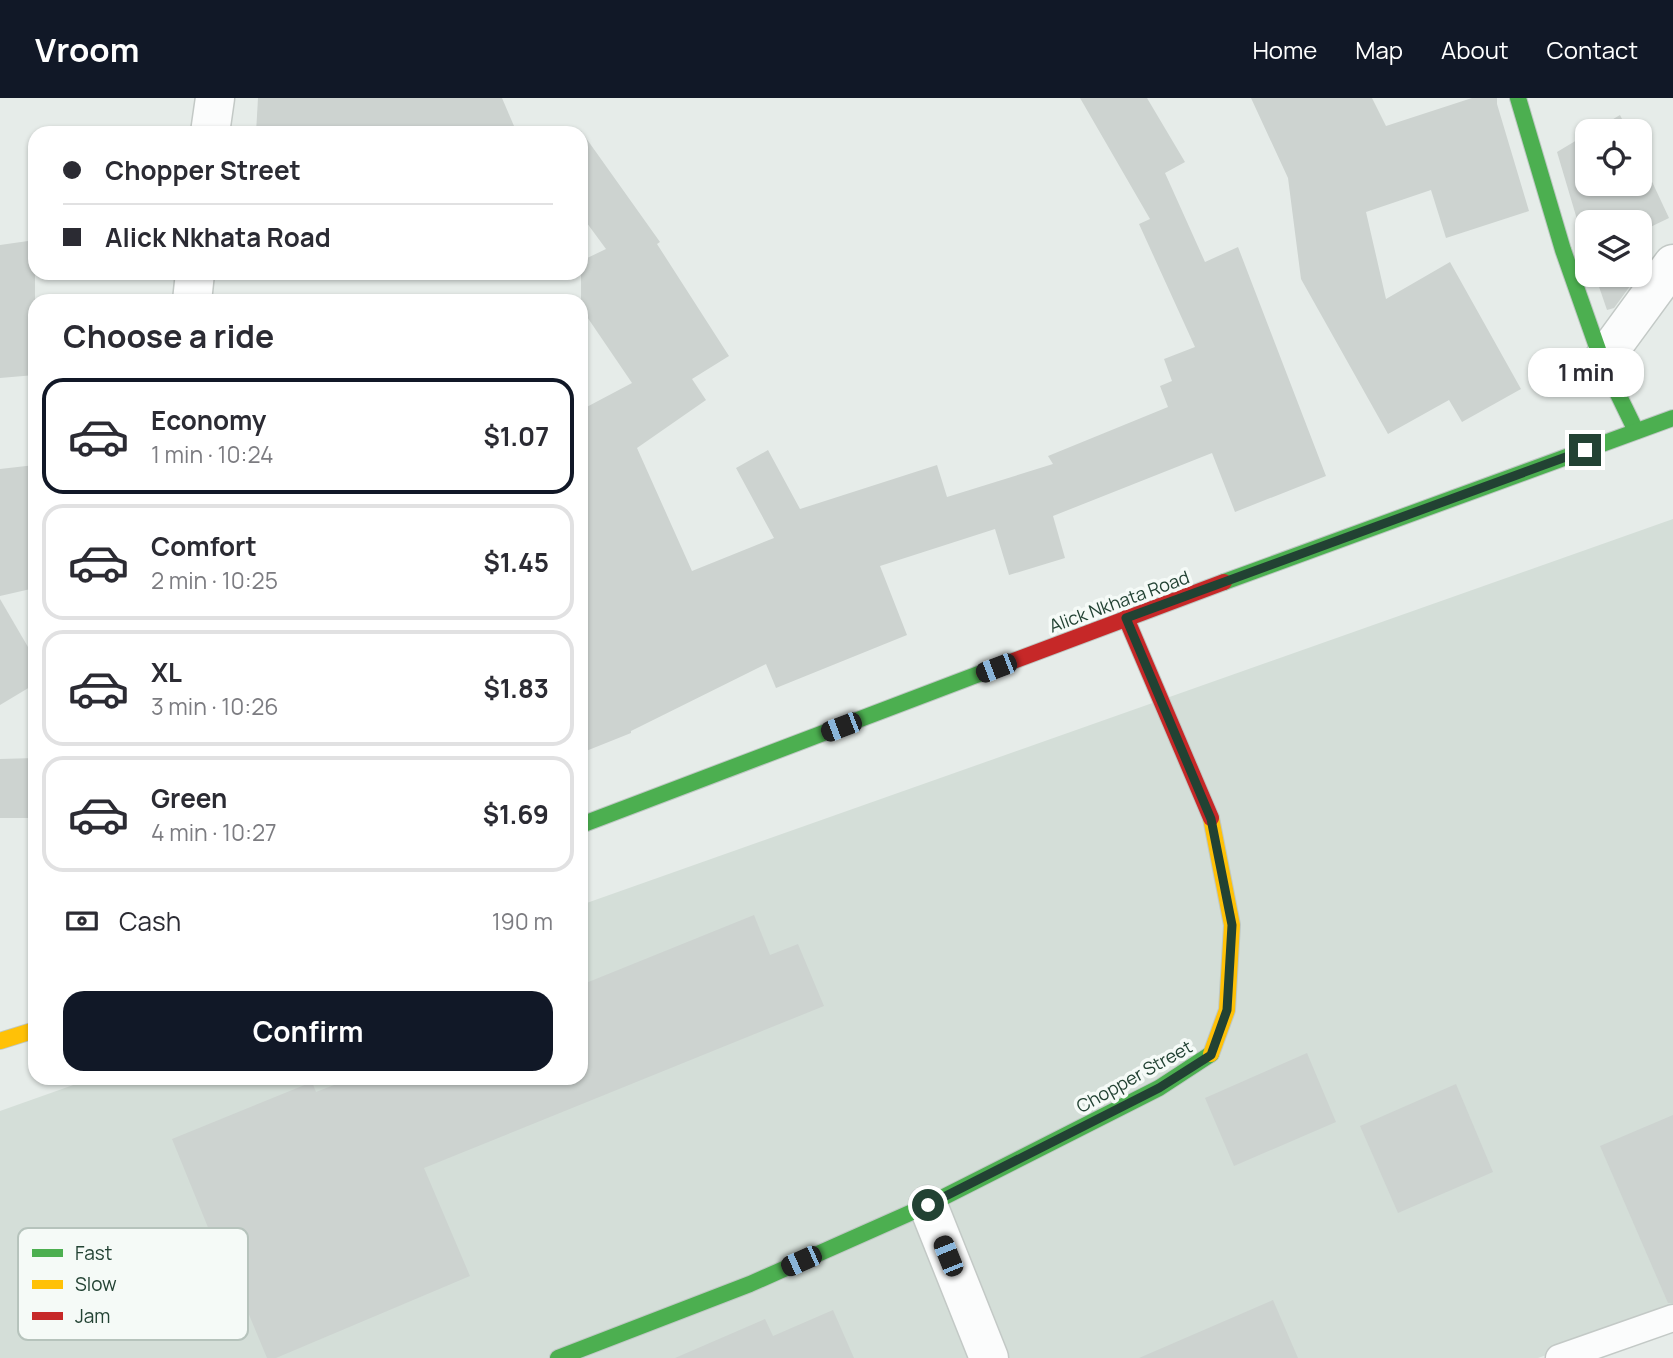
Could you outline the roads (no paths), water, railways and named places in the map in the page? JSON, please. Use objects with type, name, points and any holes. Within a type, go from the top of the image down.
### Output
[{"type":"street","points":[[211,126],[215,98]]},
{"type":"street","points":[[1518,98],[1563,250],[1602,361],[1636,431]]},
{"type":"street","points":[[1602,361],[1673,264]]},
{"type":"street","name":"Alick Nkhata Road","points":[[588,822],[1126,618],[1673,418]]},
{"type":"street","name":"Chopper Street","points":[[558,1358],[750,1284],[928,1205],[1159,1088],[1211,1055],[1227,1010],[1232,925],[1211,819],[1126,618]]},
{"type":"street","points":[[0,1041],[28,1032]]},
{"type":"street","points":[[928,1205],[989,1358]]},
{"type":"lane","points":[[1559,1358],[1673,1318]]}]
